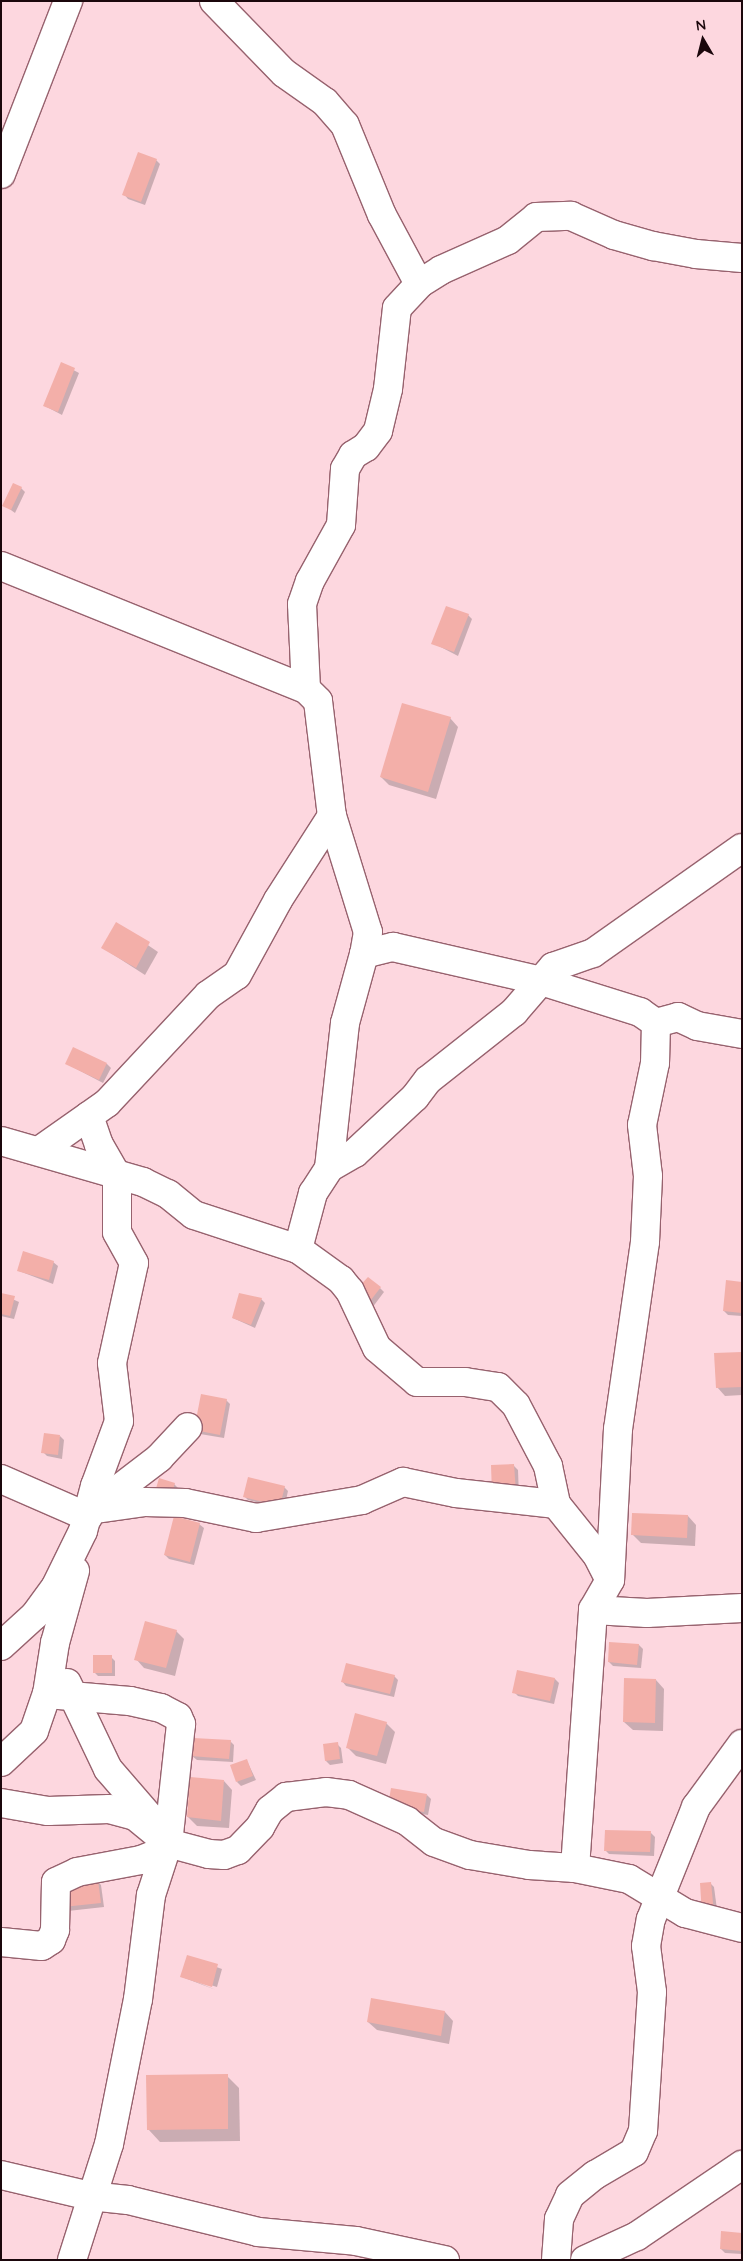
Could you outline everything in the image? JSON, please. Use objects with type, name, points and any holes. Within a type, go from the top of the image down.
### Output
[{"type":"street","points":[[1,174],[68,1]]},
{"type":"street","points":[[214,1],[284,73],[326,102],[345,125],[382,215],[420,284]]},
{"type":"street","points":[[306,689],[302,604],[310,581],[342,525],[345,470],[352,455],[366,447],[378,431],[388,389],[397,308],[420,284],[441,270],[508,240],[524,224],[544,216],[571,216],[614,235],[653,246],[696,254],[742,258]]},
{"type":"street","points":[[1,566],[306,689],[318,702],[321,711],[332,816],[366,943],[345,1022],[329,1168],[313,1193],[298,1249]]},
{"type":"street","points":[[39,1151],[107,1103],[208,995],[237,975],[278,900],[332,816]]},
{"type":"street","points":[[329,1168],[355,1154],[414,1097],[428,1080],[514,1012],[554,966],[593,953],[742,848]]},
{"type":"street","points":[[366,943],[393,947],[541,981],[640,1012],[656,1023]]},
{"type":"street","points":[[656,1023],[678,1016],[697,1026],[742,1034]]},
{"type":"street","points":[[575,1868],[593,1610],[610,1580],[618,1429],[646,1242],[648,1176],[642,1125],[655,1063],[656,1023]]},
{"type":"street","points":[[89,1116],[99,1145],[118,1176],[117,1232],[134,1263],[112,1363],[119,1421],[87,1519],[55,1644],[59,1696],[108,1770],[159,1828],[168,1843]]},
{"type":"street","points":[[3,1146],[39,1151],[143,1182],[168,1194],[194,1215],[298,1249],[340,1280],[350,1291],[377,1348],[418,1382],[465,1382],[498,1387],[516,1405],[548,1466],[556,1504],[597,1555],[610,1580]]},
{"type":"street","points":[[1,1646],[35,1615],[56,1586],[87,1519],[159,1458],[188,1426]]},
{"type":"street","points":[[1,1479],[87,1519],[146,1502],[185,1503],[264,1517],[362,1500],[403,1482],[456,1493],[556,1504]]},
{"type":"street","points":[[593,1610],[648,1613],[742,1608]]},
{"type":"street","points":[[1,1762],[34,1731],[59,1696]]},
{"type":"street","points":[[59,1696],[130,1702],[161,1708],[178,1717],[181,1724],[168,1843],[151,1895],[138,1998],[109,2144],[80,2193],[84,2225],[72,2260]]},
{"type":"street","points":[[556,2260],[559,2219],[570,2195],[595,2174],[634,2152],[643,2130],[652,1992],[646,1946],[659,1895],[696,1807],[742,1744]]},
{"type":"street","points":[[1,1803],[48,1811],[109,1809],[135,1816],[168,1843],[209,1854],[224,1855],[238,1850],[260,1826],[270,1810],[286,1797],[326,1792],[349,1795],[407,1821],[434,1842],[470,1855],[529,1865],[575,1868],[630,1879],[686,1913],[742,1928]]},
{"type":"street","points":[[1,1942],[42,1946],[51,1940],[55,1930],[56,1882],[77,1872],[142,1860],[156,1854],[168,1843]]},
{"type":"street","points":[[585,2260],[637,2236],[742,2165]]},
{"type":"street","points":[[1,2175],[80,2193],[128,2200],[258,2232],[356,2241],[438,2259]]},
{"type":"building","points":[[138,152],[157,159],[141,202],[122,195]]},
{"type":"building","points":[[61,362],[75,368],[58,412],[43,406]]},
{"type":"building","points":[[13,483],[22,487],[11,510],[2,506]]},
{"type":"building","points":[[446,606],[469,614],[454,652],[431,644]]},
{"type":"building","points":[[402,703],[451,717],[428,792],[380,777]]},
{"type":"building","points":[[116,922],[150,942],[136,968],[101,948]]},
{"type":"building","points":[[73,1047],[107,1063],[99,1080],[65,1064]]},
{"type":"building","points":[[23,1251],[54,1261],[49,1280],[17,1271]]},
{"type":"building","points":[[368,1277],[381,1287],[367,1305],[352,1294]]},
{"type":"building","points":[[726,1280],[742,1282],[742,1313],[723,1311]]},
{"type":"building","points":[[1,1293],[15,1296],[10,1316],[1,1314]]},
{"type":"building","points":[[239,1293],[262,1298],[251,1325],[232,1318]]},
{"type":"building","points":[[742,1352],[742,1387],[716,1388],[714,1353]]},
{"type":"building","points":[[201,1394],[227,1399],[220,1435],[194,1430]]},
{"type":"building","points":[[44,1433],[60,1435],[58,1455],[41,1453]]},
{"type":"building","points":[[514,1464],[516,1493],[492,1494],[491,1465]]},
{"type":"building","points":[[248,1477],[285,1486],[280,1506],[243,1497]]},
{"type":"building","points":[[159,1478],[175,1483],[171,1496],[155,1492]]},
{"type":"building","points":[[632,1513],[688,1515],[687,1538],[631,1535]]},
{"type":"building","points":[[174,1516],[200,1523],[190,1562],[164,1555]]},
{"type":"building","points":[[145,1621],[177,1630],[166,1668],[134,1660]]},
{"type":"building","points":[[609,1642],[639,1644],[637,1665],[608,1662]]},
{"type":"building","points":[[93,1655],[112,1655],[112,1673],[93,1673]]},
{"type":"building","points":[[346,1663],[395,1675],[390,1694],[341,1682]]},
{"type":"building","points":[[517,1670],[555,1678],[550,1701],[512,1693]]},
{"type":"building","points":[[624,1678],[656,1679],[655,1723],[623,1722]]},
{"type":"building","points":[[355,1713],[387,1722],[377,1756],[346,1748]]},
{"type":"building","points":[[193,1738],[231,1740],[229,1759],[191,1756]]},
{"type":"building","points":[[338,1742],[340,1759],[325,1761],[323,1744]]},
{"type":"building","points":[[247,1759],[253,1776],[236,1782],[230,1765]]},
{"type":"building","points":[[190,1777],[224,1780],[221,1821],[187,1817]]},
{"type":"building","points":[[391,1788],[427,1794],[424,1812],[388,1806]]},
{"type":"building","points":[[605,1830],[651,1831],[650,1852],[604,1851]]},
{"type":"building","points":[[98,1880],[101,1903],[63,1907],[61,1884]]},
{"type":"building","points":[[711,1882],[714,1913],[702,1915],[700,1883]]},
{"type":"building","points":[[187,1955],[218,1964],[212,1987],[180,1977]]},
{"type":"building","points":[[371,1998],[445,2011],[441,2036],[367,2022]]},
{"type":"building","points":[[228,2074],[228,2129],[147,2130],[146,2075]]},
{"type":"building","points":[[721,2231],[742,2233],[742,2251],[720,2249]]}]
